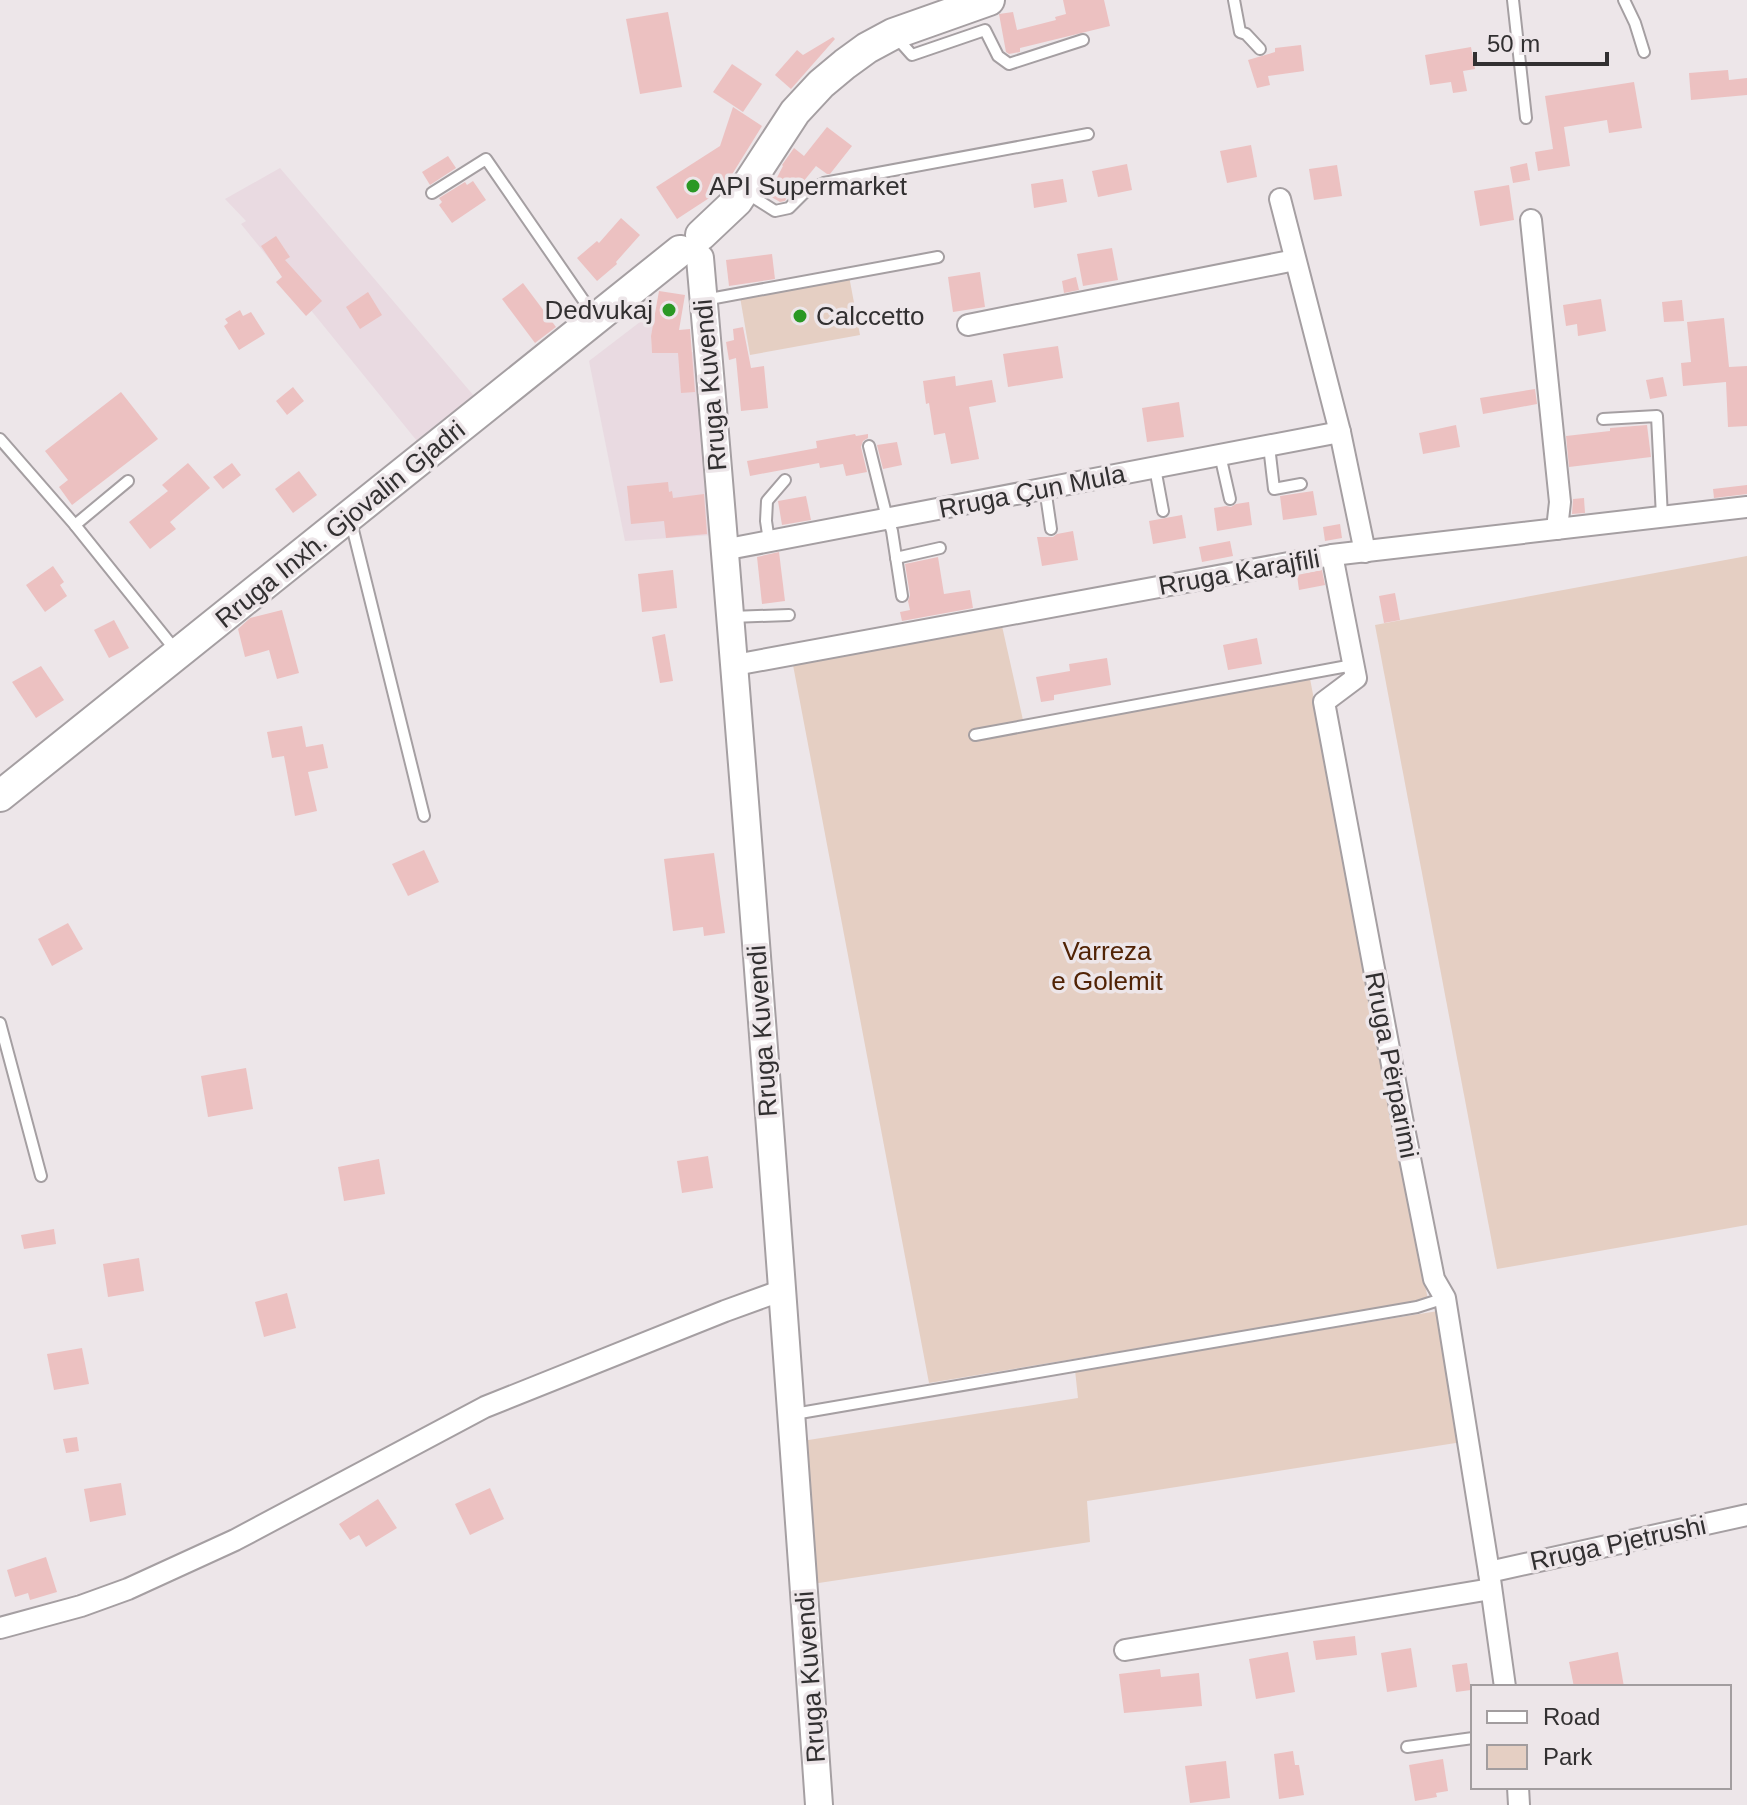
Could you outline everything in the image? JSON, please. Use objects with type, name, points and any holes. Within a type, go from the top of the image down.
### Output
[{"type":"main road","name":"Rruga Inxh. Gjovalin Gjadri","points":[[0,796],[596,318],[693,248],[744,191],[795,112],[845,64],[893,34],[989,0]]},
{"type":"street","points":[[1280,199],[1340,432],[1365,552]]},
{"type":"street","points":[[1531,220],[1560,502],[1557,529]]},
{"type":"street","name":"Rruga Kuvendi","points":[[693,248],[703,300],[735,665],[819,1805]]},
{"type":"street","points":[[968,325],[1295,260]]},
{"type":"street","name":"Rruga Çun Mula","points":[[723,550],[1340,432]]},
{"type":"street","name":"Rruga Karajfili","points":[[735,665],[1332,555],[1747,507]]},
{"type":"street","points":[[1332,555],[1353,665]]},
{"type":"street","name":"Rruga Përparimi","points":[[1353,665],[1356,678],[1324,702],[1434,1279],[1445,1298],[1505,1685]]},
{"type":"street","points":[[0,1628],[81,1606],[128,1589],[235,1540],[485,1407],[783,1290]]},
{"type":"street","name":"Rruga Pjetrushi","points":[[1490,1580],[1747,1515]]},
{"type":"street","points":[[1125,1650],[1490,1580]]},
{"type":"lane","points":[[1234,0],[1240,32],[1260,49]]},
{"type":"lane","points":[[1513,0],[1526,118]]},
{"type":"lane","points":[[1624,0],[1644,52]]},
{"type":"lane","points":[[893,34],[912,55],[985,30],[998,56],[1009,64],[1083,40]]},
{"type":"lane","points":[[744,191],[775,211],[789,208],[805,192],[824,183],[1088,134]]},
{"type":"lane","points":[[432,193],[486,159],[596,318]]},
{"type":"lane","points":[[703,300],[938,257]]},
{"type":"lane","points":[[1603,419],[1657,416],[1662,517]]},
{"type":"lane","points":[[0,439],[75,525],[178,654]]},
{"type":"lane","points":[[869,446],[892,531],[902,596]]},
{"type":"lane","points":[[1269,446],[1274,489],[1301,484]]},
{"type":"lane","points":[[1220,455],[1230,499]]},
{"type":"lane","points":[[1155,468],[1163,511]]},
{"type":"lane","points":[[769,541],[767,501],[785,480]]},
{"type":"lane","points":[[75,525],[128,481]]},
{"type":"lane","points":[[1045,488],[1051,529]]},
{"type":"lane","points":[[349,516],[424,816]]},
{"type":"lane","points":[[896,558],[940,548]]},
{"type":"lane","points":[[730,617],[789,615]]},
{"type":"lane","points":[[975,735],[1353,665]]},
{"type":"lane","points":[[0,1023],[41,1176]]},
{"type":"lane","points":[[792,1414],[1417,1307],[1445,1298]]},
{"type":"lane","points":[[1407,1747],[1471,1738]]},
{"type":"shaded area","points":[[280,168],[474,396],[417,441],[241,224],[246,221],[225,199]]},
{"type":"shaded area","points":[[640,322],[653,325],[652,353],[698,352],[713,535],[625,541],[589,361]]},
{"type":"green space","name":"Calccetto","points":[[849,276],[860,335],[750,355],[740,297]]},
{"type":"green space","points":[[1747,556],[1747,1225],[1497,1269],[1375,625]]},
{"type":"green space","name":"Varreza e Golemit","points":[[1002,626],[1023,720],[1308,668],[1428,1300],[929,1383],[793,665]]},
{"type":"green space","points":[[1438,1311],[1462,1442],[1087,1501],[1090,1542],[812,1584],[802,1441],[1078,1398],[1075,1370]]},
{"type":"building","points":[[1063,0],[1104,0],[1110,26],[1020,48],[1020,52],[1006,52],[999,14],[1013,12],[1017,30],[1056,20],[1055,17],[1066,14]]},
{"type":"building","points":[[668,12],[682,87],[640,94],[626,19]]},
{"type":"building","points":[[833,37],[835,39],[791,89],[775,75],[797,50],[803,55]]},
{"type":"building","points":[[1301,45],[1304,71],[1268,76],[1270,85],[1257,88],[1248,60],[1275,52],[1275,48]]},
{"type":"building","points":[[1471,47],[1475,69],[1463,71],[1467,91],[1453,93],[1451,82],[1430,85],[1425,55]]},
{"type":"building","points":[[732,64],[762,84],[743,112],[713,92]]},
{"type":"building","points":[[1728,70],[1729,80],[1747,78],[1747,95],[1691,100],[1689,73]]},
{"type":"building","points":[[1634,82],[1642,128],[1609,133],[1607,120],[1564,127],[1570,166],[1538,171],[1535,152],[1553,149],[1545,96]]},
{"type":"building","points":[[733,107],[762,126],[723,189],[677,219],[656,187],[720,146]]},
{"type":"building","points":[[827,127],[852,146],[830,174],[816,166],[803,182],[800,179],[785,201],[780,202],[768,195],[794,148],[804,156]]},
{"type":"building","points":[[1251,145],[1257,177],[1227,183],[1220,151]]},
{"type":"building","points":[[448,156],[456,168],[430,185],[422,172]]},
{"type":"building","points":[[1527,163],[1530,180],[1513,183],[1510,167]]},
{"type":"building","points":[[1127,164],[1132,190],[1098,197],[1092,171]]},
{"type":"building","points":[[1337,165],[1342,196],[1314,200],[1309,169]]},
{"type":"building","points":[[1063,179],[1067,202],[1034,208],[1031,184]]},
{"type":"building","points":[[473,181],[486,200],[452,223],[439,205],[442,202],[439,198],[465,182],[467,185]]},
{"type":"building","points":[[1509,185],[1514,220],[1480,226],[1474,191]]},
{"type":"building","points":[[621,218],[640,235],[617,264],[597,281],[577,258],[597,241],[599,243]]},
{"type":"building","points":[[276,236],[290,257],[285,260],[322,301],[306,316],[276,282],[282,277],[261,246]]},
{"type":"building","points":[[1112,248],[1118,280],[1083,286],[1077,254]]},
{"type":"building","points":[[772,254],[775,279],[729,286],[726,260]]},
{"type":"building","points":[[980,272],[985,307],[953,312],[948,277]]},
{"type":"building","points":[[1076,277],[1079,290],[1064,293],[1062,281]]},
{"type":"building","points":[[523,283],[556,327],[535,343],[502,299]]},
{"type":"building","points":[[659,291],[685,295],[679,330],[690,329],[695,392],[681,393],[678,353],[652,353],[651,336]]},
{"type":"building","points":[[368,292],[382,315],[360,329],[346,307]]},
{"type":"building","points":[[1601,299],[1606,331],[1578,336],[1577,324],[1566,326],[1563,305]]},
{"type":"building","points":[[1682,300],[1684,321],[1664,322],[1662,302]]},
{"type":"building","points":[[240,310],[243,316],[251,312],[265,334],[239,350],[224,326],[228,323],[225,319]]},
{"type":"building","points":[[1724,318],[1729,367],[1747,366],[1747,426],[1728,427],[1726,382],[1683,386],[1681,363],[1691,362],[1687,322]]},
{"type":"building","points":[[743,327],[751,368],[764,366],[768,408],[741,411],[736,358],[729,360],[726,342],[734,340],[733,329]]},
{"type":"building","points":[[1058,346],[1063,378],[1008,387],[1003,354]]},
{"type":"building","points":[[955,376],[956,386],[992,380],[996,402],[969,407],[979,459],[951,464],[945,433],[934,435],[923,381]]},
{"type":"building","points":[[1663,377],[1667,396],[1650,399],[1646,380]]},
{"type":"building","points":[[293,387],[304,401],[287,415],[276,401]]},
{"type":"building","points":[[1535,389],[1537,404],[1483,414],[1480,398]]},
{"type":"building","points":[[121,392],[158,439],[72,505],[59,487],[68,480],[45,451]]},
{"type":"building","points":[[1179,402],[1184,437],[1147,442],[1142,408]]},
{"type":"building","points":[[1456,425],[1460,447],[1423,454],[1419,433]]},
{"type":"building","points":[[1647,425],[1651,457],[1569,467],[1566,436]]},
{"type":"building","points":[[868,434],[861,447],[867,472],[846,476],[843,464],[820,468],[819,463],[750,476],[747,461],[817,448],[816,441]]},
{"type":"building","points":[[897,442],[902,465],[883,469],[877,445]]},
{"type":"building","points":[[188,463],[210,488],[170,522],[176,529],[150,549],[129,522],[168,491],[162,485]]},
{"type":"building","points":[[232,463],[241,475],[223,489],[213,477]]},
{"type":"building","points":[[299,471],[317,495],[293,513],[275,489]]},
{"type":"building","points":[[668,482],[673,498],[704,494],[707,534],[666,538],[664,521],[631,524],[627,486]]},
{"type":"building","points":[[1747,485],[1747,494],[1714,498],[1713,489]]},
{"type":"building","points":[[1313,491],[1317,515],[1283,520],[1280,496]]},
{"type":"building","points":[[806,496],[811,520],[782,525],[778,501]]},
{"type":"building","points":[[1584,498],[1585,513],[1572,514],[1573,499]]},
{"type":"building","points":[[1249,502],[1252,525],[1217,531],[1214,508]]},
{"type":"building","points":[[1182,515],[1186,538],[1153,544],[1149,521]]},
{"type":"building","points":[[1340,524],[1342,538],[1325,541],[1323,527]]},
{"type":"building","points":[[1073,531],[1078,560],[1042,566],[1037,537],[1053,537]]},
{"type":"building","points":[[1230,541],[1233,556],[1202,562],[1199,547]]},
{"type":"building","points":[[779,552],[785,601],[762,604],[757,557]]},
{"type":"building","points":[[938,557],[944,594],[970,590],[973,608],[902,621],[900,612],[910,610],[905,564]]},
{"type":"building","points":[[53,566],[64,582],[60,585],[67,596],[45,612],[26,585]]},
{"type":"building","points":[[673,570],[677,608],[642,612],[638,574]]},
{"type":"building","points":[[1322,570],[1325,585],[1299,590],[1297,575]]},
{"type":"building","points":[[1395,593],[1400,620],[1384,623],[1379,596]]},
{"type":"building","points":[[282,610],[299,673],[277,679],[269,650],[245,657],[238,629],[250,618]]},
{"type":"building","points":[[114,620],[129,648],[109,658],[94,630]]},
{"type":"building","points":[[665,634],[673,681],[660,683],[652,637]]},
{"type":"building","points":[[1257,638],[1262,664],[1228,670],[1223,645]]},
{"type":"building","points":[[1107,658],[1111,685],[1054,695],[1054,700],[1041,702],[1036,677],[1070,671],[1069,664]]},
{"type":"building","points":[[41,666],[64,700],[36,718],[12,682]]},
{"type":"building","points":[[302,726],[306,747],[323,744],[328,768],[308,772],[317,811],[295,816],[284,756],[272,758],[267,732]]},
{"type":"building","points":[[424,850],[439,882],[408,896],[392,864]]},
{"type":"building","points":[[714,853],[725,933],[704,936],[703,927],[673,931],[664,859]]},
{"type":"building","points":[[68,923],[83,949],[52,966],[38,939]]},
{"type":"building","points":[[246,1068],[253,1109],[208,1117],[201,1076]]},
{"type":"building","points":[[708,1156],[713,1188],[682,1193],[677,1161]]},
{"type":"building","points":[[379,1159],[385,1194],[344,1201],[338,1167]]},
{"type":"building","points":[[54,1229],[56,1244],[24,1249],[21,1235]]},
{"type":"building","points":[[139,1258],[144,1291],[108,1297],[103,1264]]},
{"type":"building","points":[[287,1293],[296,1328],[264,1337],[255,1302]]},
{"type":"building","points":[[82,1348],[89,1384],[54,1390],[47,1354]]},
{"type":"building","points":[[77,1437],[79,1451],[66,1453],[63,1439]]},
{"type":"building","points":[[121,1483],[126,1515],[90,1522],[84,1489]]},
{"type":"building","points":[[490,1488],[504,1519],[470,1535],[455,1504]]},
{"type":"building","points":[[378,1499],[397,1528],[366,1547],[359,1535],[350,1540],[339,1524]]},
{"type":"building","points":[[46,1557],[57,1592],[30,1600],[28,1593],[15,1597],[7,1570]]},
{"type":"building","points":[[1355,1636],[1357,1655],[1316,1660],[1313,1641]]},
{"type":"building","points":[[1411,1648],[1417,1687],[1387,1692],[1381,1653]]},
{"type":"building","points":[[1288,1652],[1295,1692],[1256,1699],[1249,1659]]},
{"type":"building","points":[[1618,1652],[1624,1685],[1574,1685],[1569,1662]]},
{"type":"building","points":[[1467,1663],[1471,1690],[1456,1692],[1452,1665]]},
{"type":"building","points":[[1160,1669],[1161,1677],[1199,1673],[1202,1706],[1124,1713],[1119,1674]]},
{"type":"building","points":[[1293,1751],[1295,1765],[1299,1765],[1304,1795],[1279,1799],[1274,1754]]},
{"type":"building","points":[[1443,1759],[1448,1791],[1436,1793],[1437,1797],[1415,1801],[1409,1765]]},
{"type":"building","points":[[1226,1761],[1230,1798],[1190,1803],[1185,1766]]},
{"type":"place","name":"API Supermarket","points":[[693,186]]},
{"type":"place","name":"Dedvukaj","points":[[669,310]]},
{"type":"place","name":"Calccetto","points":[[800,316]]}]
